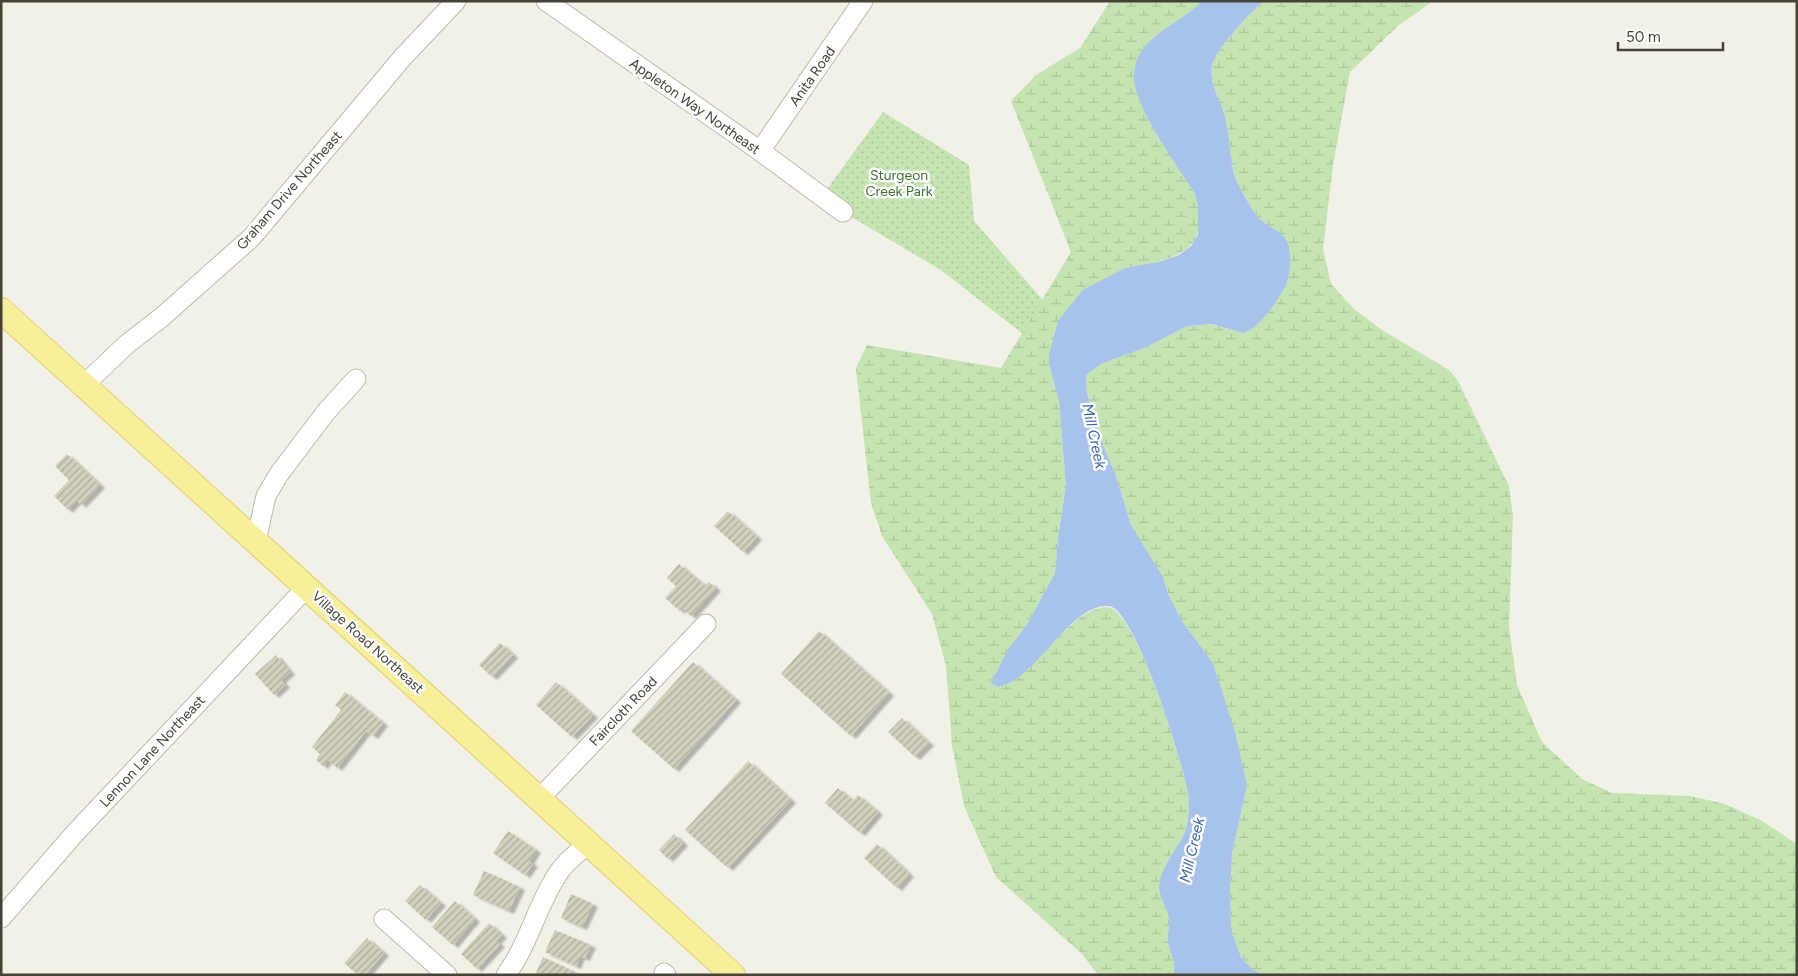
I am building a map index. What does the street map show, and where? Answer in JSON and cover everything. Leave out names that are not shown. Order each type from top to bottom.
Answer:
[{"type":"main road","name":"Village Road Northeast","points":[[1,310],[85,384],[256,542],[734,975]]},
{"type":"street","name":"Graham Drive Northeast","points":[[85,384],[127,344],[162,317],[252,237],[403,57],[456,1]]},
{"type":"street","name":"Appleton Way Northeast","points":[[546,1],[760,151],[843,212]]},
{"type":"street","name":"Anita Road","points":[[760,151],[863,1]]},
{"type":"street","points":[[256,542],[266,496],[279,474],[326,412],[356,379]]},
{"type":"street","name":"Lennon Lane Northeast","points":[[1,918],[76,832],[307,587]]},
{"type":"street","name":"Faircloth Road","points":[[540,798],[706,624]]},
{"type":"street","points":[[506,975],[528,936],[559,871],[589,843]]},
{"type":"street","points":[[384,919],[447,975]]},
{"type":"green space","points":[[1110,1],[1202,1],[1195,9],[1154,37],[1143,48],[1138,59],[1148,117],[1195,194],[1199,214],[1198,230],[1193,242],[1173,257],[1125,268],[1049,364],[1059,401],[1066,486],[1055,573],[1028,623],[1009,648],[1004,686],[1026,671],[1074,622],[1096,609],[1107,607],[1119,614],[1131,633],[1145,661],[1170,728],[1180,760],[1189,802],[1186,828],[1163,871],[1159,887],[1169,919],[1168,939],[1174,961],[1173,975],[1098,975],[1082,954],[996,877],[964,806],[952,746],[946,666],[932,614],[882,536],[871,503],[856,368],[867,345],[1001,368],[1071,252],[1011,101],[1036,75],[1080,48]]},
{"type":"green space","points":[[1264,1],[1433,1],[1399,25],[1350,72],[1333,165],[1323,249],[1331,284],[1354,309],[1382,330],[1449,370],[1458,381],[1509,486],[1513,516],[1509,627],[1517,685],[1542,742],[1582,779],[1612,793],[1690,796],[1725,804],[1762,821],[1797,844],[1797,975],[1263,975],[1252,969],[1241,957],[1231,930],[1230,891],[1232,854],[1247,785],[1213,663],[1182,621],[1168,594],[1163,577],[1131,525],[1116,476],[1097,430],[1087,393],[1086,375],[1101,364],[1147,347],[1187,326],[1212,324],[1243,333],[1249,331],[1269,312],[1284,288],[1290,267],[1289,245],[1281,234],[1258,217],[1235,178],[1226,120],[1213,84],[1211,72],[1220,50],[1242,22]]},
{"type":"green space","name":"Sturgeon Creek Park","points":[[883,112],[969,165],[974,221],[1054,313],[1028,338],[941,270],[843,212],[822,196]]},
{"type":"water","name":"Mill Creek","points":[[1202,1],[1264,1],[1242,22],[1220,50],[1211,72],[1215,90],[1226,120],[1235,178],[1258,217],[1281,234],[1287,241],[1290,256],[1288,278],[1280,296],[1269,312],[1249,331],[1243,333],[1212,324],[1187,326],[1147,347],[1101,364],[1086,375],[1087,393],[1097,430],[1116,476],[1131,525],[1163,577],[1168,594],[1182,621],[1213,663],[1235,732],[1247,785],[1232,854],[1230,891],[1231,930],[1241,957],[1252,969],[1263,975],[1173,975],[1174,961],[1168,939],[1169,919],[1159,887],[1166,864],[1186,829],[1189,802],[1180,760],[1158,694],[1132,634],[1120,614],[1109,606],[1094,608],[1080,616],[1067,628],[1027,671],[1013,681],[998,687],[991,683],[1009,648],[1028,623],[1055,573],[1066,486],[1059,401],[1049,364],[1049,355],[1058,321],[1083,290],[1125,268],[1162,261],[1179,255],[1191,246],[1198,234],[1198,207],[1195,194],[1152,127],[1139,99],[1134,76],[1137,60],[1145,46]]},
{"type":"building","points":[[67,454],[100,485],[81,505],[77,500],[68,510],[54,496],[69,480],[55,466]]},
{"type":"building","points":[[728,511],[757,537],[743,552],[714,526]]},
{"type":"building","points":[[679,564],[705,586],[709,582],[716,588],[691,616],[682,608],[680,611],[665,598],[676,586],[667,578]]},
{"type":"building","points":[[819,631],[889,693],[851,736],[781,674]]},
{"type":"building","points":[[500,643],[513,655],[492,677],[479,665]]},
{"type":"building","points":[[276,655],[290,672],[281,680],[285,685],[274,695],[255,674]]},
{"type":"building","points":[[693,662],[736,700],[674,769],[631,731]]},
{"type":"building","points":[[556,682],[593,715],[572,737],[536,705]]},
{"type":"building","points":[[345,692],[383,723],[373,736],[366,731],[337,768],[328,760],[323,766],[316,760],[320,754],[312,747],[341,710],[335,705]]},
{"type":"building","points":[[902,718],[929,743],[915,757],[888,732]]},
{"type":"building","points":[[748,761],[791,800],[728,868],[685,830]]},
{"type":"building","points":[[838,788],[853,801],[858,795],[878,812],[860,833],[825,803]]},
{"type":"building","points":[[508,831],[536,850],[529,861],[533,864],[525,875],[493,853]]},
{"type":"building","points":[[674,834],[683,843],[668,859],[659,850]]},
{"type":"building","points":[[877,844],[909,874],[897,888],[864,858]]},
{"type":"building","points":[[484,871],[520,887],[509,911],[473,895]]},
{"type":"building","points":[[420,885],[441,903],[426,920],[405,901]]},
{"type":"building","points":[[571,894],[593,904],[582,927],[561,918]]},
{"type":"building","points":[[455,901],[475,919],[453,945],[432,927]]},
{"type":"building","points":[[489,923],[502,935],[496,941],[500,944],[477,969],[461,954]]},
{"type":"building","points":[[555,930],[591,945],[585,958],[580,956],[576,966],[545,952]]},
{"type":"building","points":[[367,938],[384,953],[365,975],[358,975],[344,963]]},
{"type":"building","points":[[543,957],[582,975],[535,975]]}]
